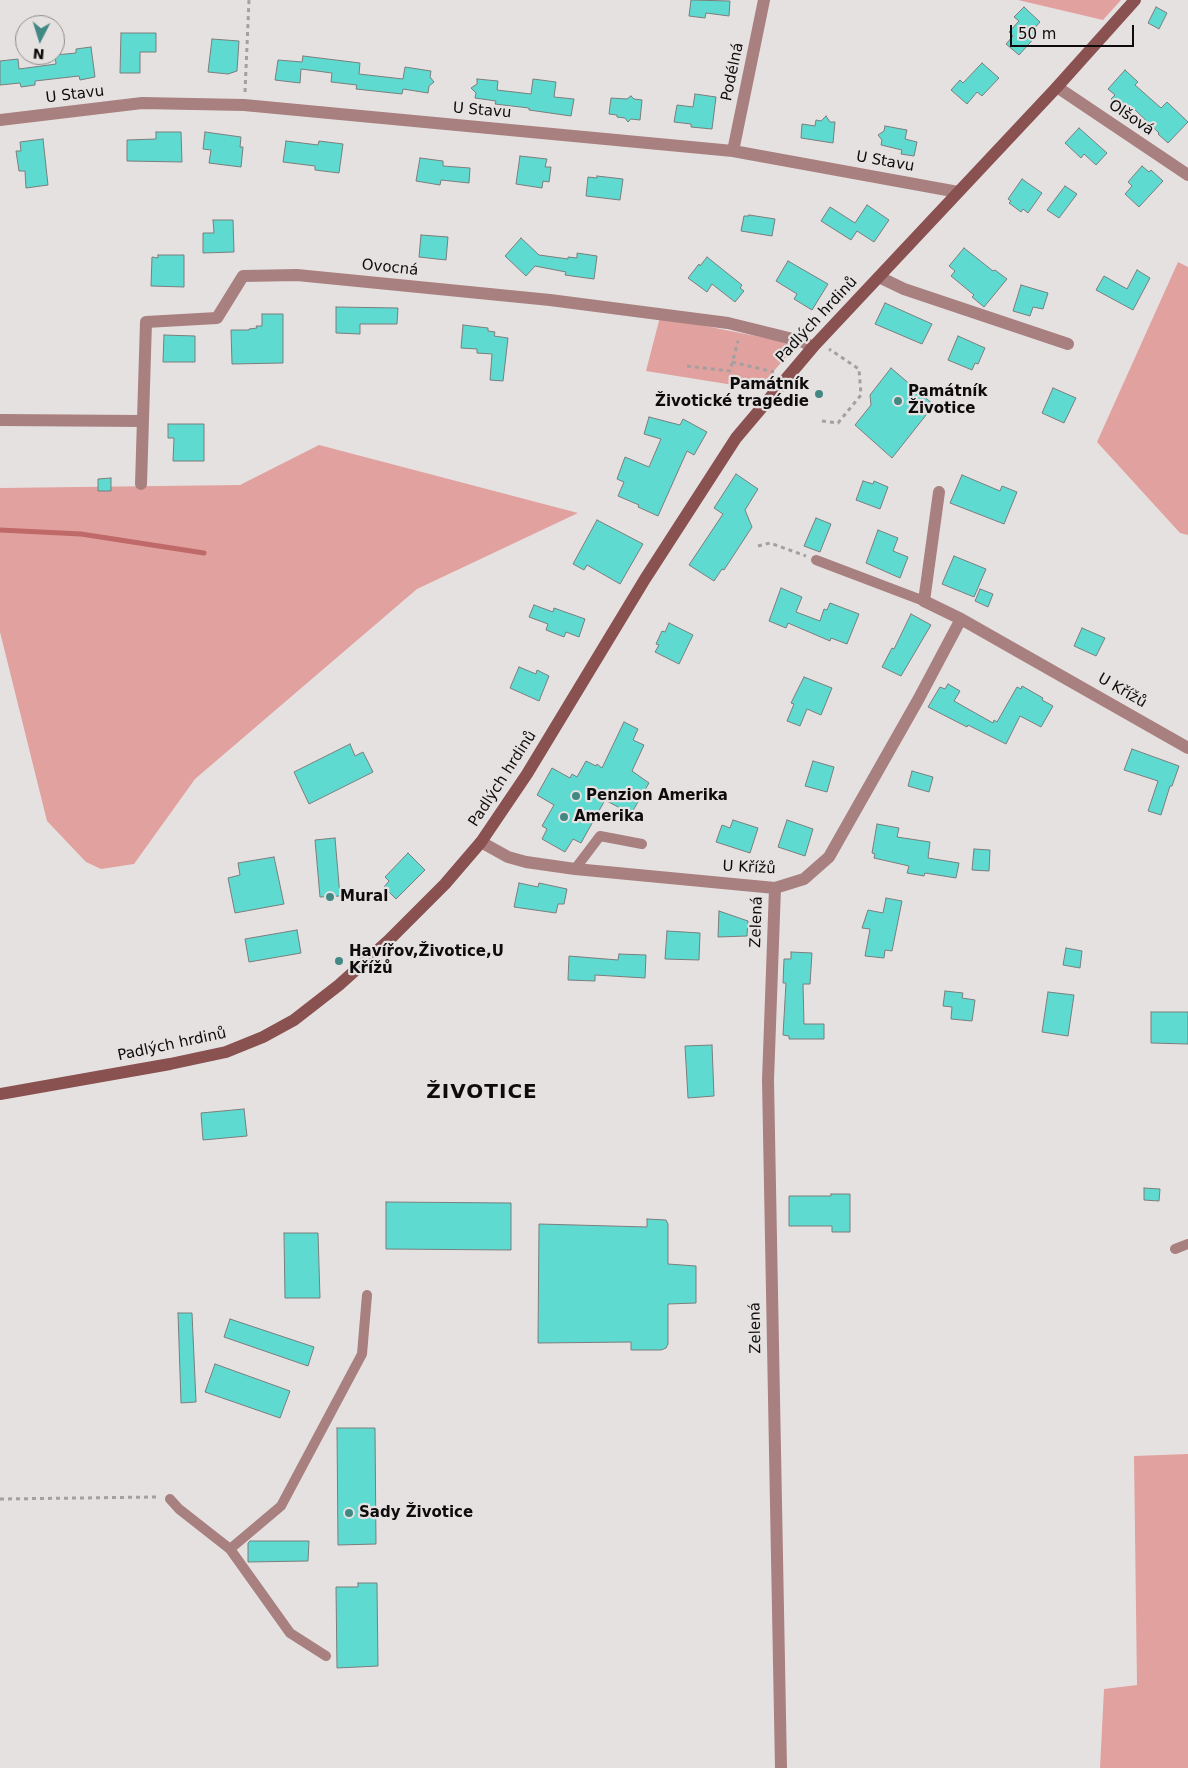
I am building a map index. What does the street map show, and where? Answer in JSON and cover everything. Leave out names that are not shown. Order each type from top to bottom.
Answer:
[{"type":"street","name":"Podélná","points":[[733,151],[764,0]]},
{"type":"street","name":"Padlých hrdinů","points":[[0,1094],[170,1064],[226,1052],[263,1037],[294,1020],[351,974],[434,896],[481,842],[527,774],[645,579],[736,438],[815,345],[1057,87],[1135,0]]},
{"type":"street","name":"Olšová","points":[[1057,87],[1188,175]]},
{"type":"street","name":"U Stavu","points":[[0,120],[142,103],[244,105],[733,151],[958,192]]},
{"type":"street","name":"Ovocná","points":[[141,484],[146,322],[217,318],[243,276],[297,275],[550,300],[728,323],[815,345]]},
{"type":"street","name":"Padlých hrdinů","points":[[879,277],[904,289],[1068,344]]},
{"type":"street","points":[[0,420],[142,421]]},
{"type":"street","points":[[924,602],[939,492]]},
{"type":"street","name":"U Křížů","points":[[924,602],[961,619],[1188,748]]},
{"type":"street","name":"U Křížů","points":[[481,842],[508,857],[526,862],[575,869],[775,888],[804,879],[829,857],[914,708],[961,619]]},
{"type":"street","name":"Zelená","points":[[775,888],[768,1080],[781,1768]]},
{"type":"lane","points":[[816,560],[924,602]]},
{"type":"lane","points":[[575,869],[600,836],[642,844]]},
{"type":"lane","points":[[1175,1249],[1188,1244]]},
{"type":"lane","points":[[230,1549],[281,1506],[362,1354],[367,1295]]},
{"type":"lane","points":[[170,1499],[179,1509],[230,1549],[290,1633],[326,1656]]},
{"type":"path","points":[[244,105],[249,0]]},
{"type":"path","points":[[687,366],[730,372],[738,341]]},
{"type":"path","points":[[815,345],[859,369],[861,395],[838,423],[822,421]]},
{"type":"path","points":[[732,362],[787,376]]},
{"type":"path","points":[[758,546],[770,543],[816,560]]},
{"type":"path","points":[[0,1498],[158,1497],[170,1499]]},
{"type":"shaded area","points":[[1018,0],[1121,0],[1103,20]]},
{"type":"shaded area","points":[[1178,262],[1188,267],[1188,535],[1180,533],[1097,442]]},
{"type":"shaded area","points":[[660,317],[791,343],[793,349],[758,389],[646,371]]},
{"type":"shaded area","points":[[319,445],[578,513],[417,589],[195,779],[134,864],[101,869],[86,862],[47,821],[0,632],[0,488],[240,485]]},
{"type":"shaded area","points":[[1188,1454],[1188,1768],[1100,1768],[1104,1689],[1137,1685],[1134,1456]]},
{"type":"building","points":[[691,0],[730,1],[729,16],[706,13],[705,18],[689,16]]},
{"type":"building","points":[[1024,7],[1040,22],[1032,31],[1037,35],[1019,55],[1006,44],[1013,36],[1009,32],[1019,21],[1014,17]]},
{"type":"building","points":[[1156,7],[1167,13],[1159,29],[1148,23]]},
{"type":"building","points":[[121,33],[156,33],[156,52],[140,52],[140,73],[120,73]]},
{"type":"building","points":[[212,39],[239,41],[237,71],[228,74],[208,72]]},
{"type":"building","points":[[91,47],[95,77],[80,80],[79,76],[35,81],[35,85],[21,87],[20,83],[0,85],[0,61],[15,59],[15,65],[19,65],[19,69],[65,65],[65,54],[76,53],[76,49]]},
{"type":"building","points":[[303,56],[360,63],[359,74],[403,79],[405,67],[431,71],[430,77],[434,82],[429,86],[428,93],[403,89],[402,94],[356,89],[357,85],[331,82],[332,73],[301,69],[300,83],[275,80],[278,60],[302,62]]},
{"type":"building","points":[[982,63],[999,78],[982,96],[977,92],[967,104],[951,90],[960,80],[963,83]]},
{"type":"building","points":[[1125,70],[1138,82],[1135,85],[1161,108],[1167,102],[1188,122],[1168,143],[1131,106],[1125,112],[1111,99],[1115,95],[1108,89]]},
{"type":"building","points":[[477,79],[498,81],[497,90],[531,94],[533,79],[556,82],[554,97],[574,99],[571,116],[495,104],[496,101],[475,98],[476,93],[471,88],[477,84]]},
{"type":"building","points":[[695,94],[716,97],[712,129],[691,127],[691,124],[674,122],[677,105],[693,107]]},
{"type":"building","points":[[631,96],[634,99],[642,100],[640,120],[631,119],[628,122],[625,118],[609,114],[611,98],[627,99]]},
{"type":"building","points":[[826,116],[830,122],[835,122],[833,143],[801,138],[802,124],[815,126],[816,120],[821,121]]},
{"type":"building","points":[[885,126],[907,130],[905,139],[917,142],[914,156],[901,154],[902,150],[881,145],[882,140],[878,135],[884,131]]},
{"type":"building","points":[[1079,128],[1107,153],[1096,165],[1084,154],[1081,158],[1065,143]]},
{"type":"building","points":[[156,132],[181,132],[182,162],[127,161],[127,140],[156,139]]},
{"type":"building","points":[[205,132],[241,137],[240,147],[243,147],[241,167],[209,163],[211,150],[203,149]]},
{"type":"building","points":[[43,139],[48,185],[26,188],[25,171],[19,171],[16,151],[21,151],[20,142]]},
{"type":"building","points":[[286,141],[318,145],[319,141],[343,144],[339,173],[315,170],[315,166],[283,162]]},
{"type":"building","points":[[520,156],[547,159],[545,167],[551,167],[549,182],[543,181],[542,188],[516,184]]},
{"type":"building","points":[[420,158],[443,161],[443,166],[470,168],[469,183],[441,180],[440,185],[416,181]]},
{"type":"building","points":[[1142,166],[1149,172],[1151,170],[1163,181],[1139,207],[1125,194],[1132,186],[1128,182]]},
{"type":"building","points":[[597,176],[623,179],[620,200],[586,196],[588,177],[597,178]]},
{"type":"building","points":[[1022,179],[1042,193],[1028,213],[1023,209],[1021,212],[1009,203],[1011,201],[1008,199]]},
{"type":"building","points":[[1065,186],[1077,194],[1059,218],[1047,210]]},
{"type":"building","points":[[867,205],[889,220],[874,242],[857,231],[851,240],[821,221],[830,207],[855,223]]},
{"type":"building","points":[[744,216],[775,219],[772,236],[741,231]]},
{"type":"building","points":[[213,220],[233,220],[234,252],[203,253],[203,233],[214,233]]},
{"type":"building","points":[[421,235],[448,237],[446,260],[419,257]]},
{"type":"building","points":[[521,238],[539,255],[568,259],[568,257],[577,258],[577,253],[597,256],[594,279],[565,275],[566,272],[535,266],[526,276],[505,256]]},
{"type":"building","points":[[964,248],[993,271],[995,270],[1007,279],[984,307],[972,297],[974,295],[951,276],[955,271],[949,266]]},
{"type":"building","points":[[158,255],[184,255],[184,287],[151,286],[152,257],[158,258]]},
{"type":"building","points":[[707,257],[742,285],[740,288],[744,291],[735,302],[712,284],[707,292],[688,278]]},
{"type":"building","points":[[788,261],[828,284],[812,310],[794,299],[797,294],[776,281]]},
{"type":"building","points":[[1137,270],[1150,278],[1133,310],[1096,290],[1104,276],[1127,289]]},
{"type":"building","points":[[1021,285],[1048,293],[1043,309],[1033,307],[1030,316],[1013,311]]},
{"type":"building","points":[[885,303],[932,324],[922,344],[875,324]]},
{"type":"building","points":[[336,307],[398,308],[397,324],[360,324],[360,334],[336,333]]},
{"type":"building","points":[[262,314],[283,314],[283,363],[232,364],[231,330],[249,330],[257,328],[256,326],[262,326]]},
{"type":"building","points":[[463,325],[488,328],[488,331],[495,332],[494,336],[508,338],[503,381],[490,380],[492,354],[477,353],[477,349],[461,348]]},
{"type":"building","points":[[164,335],[195,336],[195,362],[163,362]]},
{"type":"building","points":[[958,336],[985,348],[978,364],[975,363],[972,370],[948,360]]},
{"type":"building","points":[[891,368],[934,405],[892,458],[855,425],[871,405],[870,395]]},
{"type":"building","points":[[1053,388],[1076,398],[1064,423],[1042,413]]},
{"type":"building","points":[[649,417],[680,425],[683,419],[707,432],[694,455],[687,451],[658,516],[618,496],[624,482],[617,479],[625,457],[649,467],[661,439],[644,434]]},
{"type":"building","points":[[168,424],[204,424],[204,461],[173,461],[174,438],[168,438]]},
{"type":"building","points":[[736,474],[758,489],[745,510],[752,527],[724,570],[722,569],[714,581],[689,565],[723,514],[714,508]]},
{"type":"building","points":[[962,475],[1000,491],[1002,486],[1017,492],[1004,524],[950,503]]},
{"type":"building","points":[[111,478],[111,491],[98,491],[98,479]]},
{"type":"building","points":[[863,481],[873,484],[874,481],[888,487],[880,509],[856,500]]},
{"type":"building","points":[[816,518],[831,524],[820,552],[804,546]]},
{"type":"building","points":[[597,520],[643,544],[620,584],[587,565],[584,570],[573,564]]},
{"type":"building","points":[[878,530],[898,538],[893,551],[908,557],[900,578],[866,563]]},
{"type":"building","points":[[954,556],[986,569],[974,597],[942,584]]},
{"type":"building","points":[[781,588],[802,597],[796,612],[820,621],[824,609],[827,610],[830,603],[859,614],[847,644],[831,638],[830,641],[788,623],[786,628],[769,621]]},
{"type":"building","points":[[980,589],[993,594],[988,607],[975,601]]},
{"type":"building","points":[[534,605],[553,612],[554,608],[585,619],[579,637],[566,632],[564,637],[546,630],[548,624],[529,617]]},
{"type":"building","points":[[911,614],[931,625],[901,676],[882,667],[892,648],[894,649]]},
{"type":"building","points":[[669,623],[693,635],[679,664],[655,652],[659,645],[656,644],[662,631],[665,632]]},
{"type":"building","points":[[1082,628],[1105,638],[1096,656],[1074,646]]},
{"type":"building","points":[[519,667],[536,674],[537,670],[549,676],[539,701],[510,688]]},
{"type":"building","points":[[804,677],[832,688],[821,715],[807,709],[800,726],[787,721],[794,704],[791,703]]},
{"type":"building","points":[[948,684],[960,691],[954,701],[993,723],[994,720],[997,722],[1017,687],[1021,689],[1022,686],[1053,706],[1041,727],[1020,716],[1006,744],[928,707],[940,687],[945,689]]},
{"type":"building","points":[[624,722],[638,729],[633,740],[644,745],[632,771],[649,783],[631,814],[605,800],[581,843],[573,839],[565,852],[542,839],[547,829],[542,826],[554,805],[537,795],[552,768],[570,778],[572,774],[577,777],[586,761],[596,766],[597,764],[602,768]]},
{"type":"building","points":[[350,744],[355,756],[363,752],[373,772],[309,804],[294,772]]},
{"type":"building","points":[[1132,749],[1179,766],[1172,786],[1170,786],[1161,815],[1148,811],[1158,781],[1124,770]]},
{"type":"building","points":[[813,761],[834,767],[827,792],[805,786]]},
{"type":"building","points":[[912,771],[933,777],[929,792],[908,786]]},
{"type":"building","points":[[733,820],[758,828],[750,853],[716,842],[722,825],[730,828]]},
{"type":"building","points":[[787,820],[813,829],[805,856],[778,847]]},
{"type":"building","points":[[877,824],[899,828],[897,837],[930,842],[928,858],[959,863],[956,878],[925,873],[924,876],[907,873],[909,866],[874,858],[875,854],[872,853]]},
{"type":"building","points":[[335,838],[340,896],[320,897],[315,840]]},
{"type":"building","points":[[974,849],[990,850],[989,871],[972,870]]},
{"type":"building","points":[[408,853],[425,870],[396,899],[384,887],[389,881],[385,877]]},
{"type":"building","points":[[274,857],[284,904],[235,913],[228,878],[240,875],[238,863]]},
{"type":"building","points":[[519,883],[538,887],[539,883],[567,889],[564,904],[558,904],[556,913],[514,907]]},
{"type":"building","points":[[886,898],[902,901],[892,951],[885,950],[884,958],[865,956],[870,929],[862,928],[868,910],[883,913]]},
{"type":"building","points":[[719,911],[748,921],[747,936],[718,937]]},
{"type":"building","points":[[297,930],[301,953],[249,962],[245,939]]},
{"type":"building","points":[[667,931],[700,933],[699,960],[665,959]]},
{"type":"building","points":[[1066,948],[1082,951],[1080,968],[1063,965]]},
{"type":"building","points":[[791,952],[812,953],[810,984],[803,984],[804,1024],[824,1024],[824,1039],[789,1039],[789,1036],[783,1035],[786,983],[783,983],[784,959],[791,959]]},
{"type":"building","points":[[619,954],[646,955],[645,978],[595,975],[595,981],[568,980],[569,956],[618,960]]},
{"type":"building","points":[[945,991],[963,993],[962,998],[975,1000],[972,1021],[951,1019],[952,1007],[943,1006]]},
{"type":"building","points":[[1048,992],[1074,995],[1068,1036],[1042,1032]]},
{"type":"building","points":[[1151,1012],[1188,1012],[1188,1044],[1151,1043]]},
{"type":"building","points":[[712,1045],[714,1096],[688,1098],[685,1046]]},
{"type":"building","points":[[244,1109],[247,1136],[203,1140],[201,1113]]},
{"type":"building","points":[[1144,1188],[1160,1189],[1159,1201],[1144,1200]]},
{"type":"building","points":[[831,1194],[850,1194],[850,1232],[832,1232],[832,1226],[789,1226],[789,1196],[831,1196]]},
{"type":"building","points":[[386,1202],[511,1203],[511,1250],[386,1249]]},
{"type":"building","points":[[647,1219],[666,1220],[668,1224],[668,1264],[696,1266],[696,1303],[668,1304],[668,1344],[666,1348],[661,1350],[631,1350],[631,1342],[538,1343],[539,1224],[647,1227]]},
{"type":"building","points":[[284,1233],[318,1233],[320,1298],[285,1298]]},
{"type":"building","points":[[178,1313],[192,1313],[196,1402],[181,1403]]},
{"type":"building","points":[[230,1319],[314,1347],[308,1366],[224,1337]]},
{"type":"building","points":[[215,1364],[290,1391],[280,1418],[205,1392]]},
{"type":"building","points":[[337,1428],[375,1428],[376,1544],[338,1545]]},
{"type":"building","points":[[250,1541],[309,1541],[308,1561],[248,1562],[248,1543]]},
{"type":"building","points":[[358,1583],[377,1583],[378,1666],[337,1668],[336,1587],[358,1587]]},
{"type":"waterway","points":[[0,530],[81,534],[204,553]]},
{"type":"place","name":"Památník Životické tragédie","points":[[819,394]]},
{"type":"place","name":"Památník Životice","points":[[898,401]]},
{"type":"place","name":"Penzion Amerika","points":[[576,796]]},
{"type":"place","name":"Amerika","points":[[564,817]]},
{"type":"place","name":"Mural","points":[[330,897]]},
{"type":"place","name":"Havířov,Životice,U Křížů","points":[[339,961]]},
{"type":"place","name":"Sady Životice","points":[[349,1513]]},
{"type":"district","name":"ŽIVOTICE","points":[[482,1093]]}]
